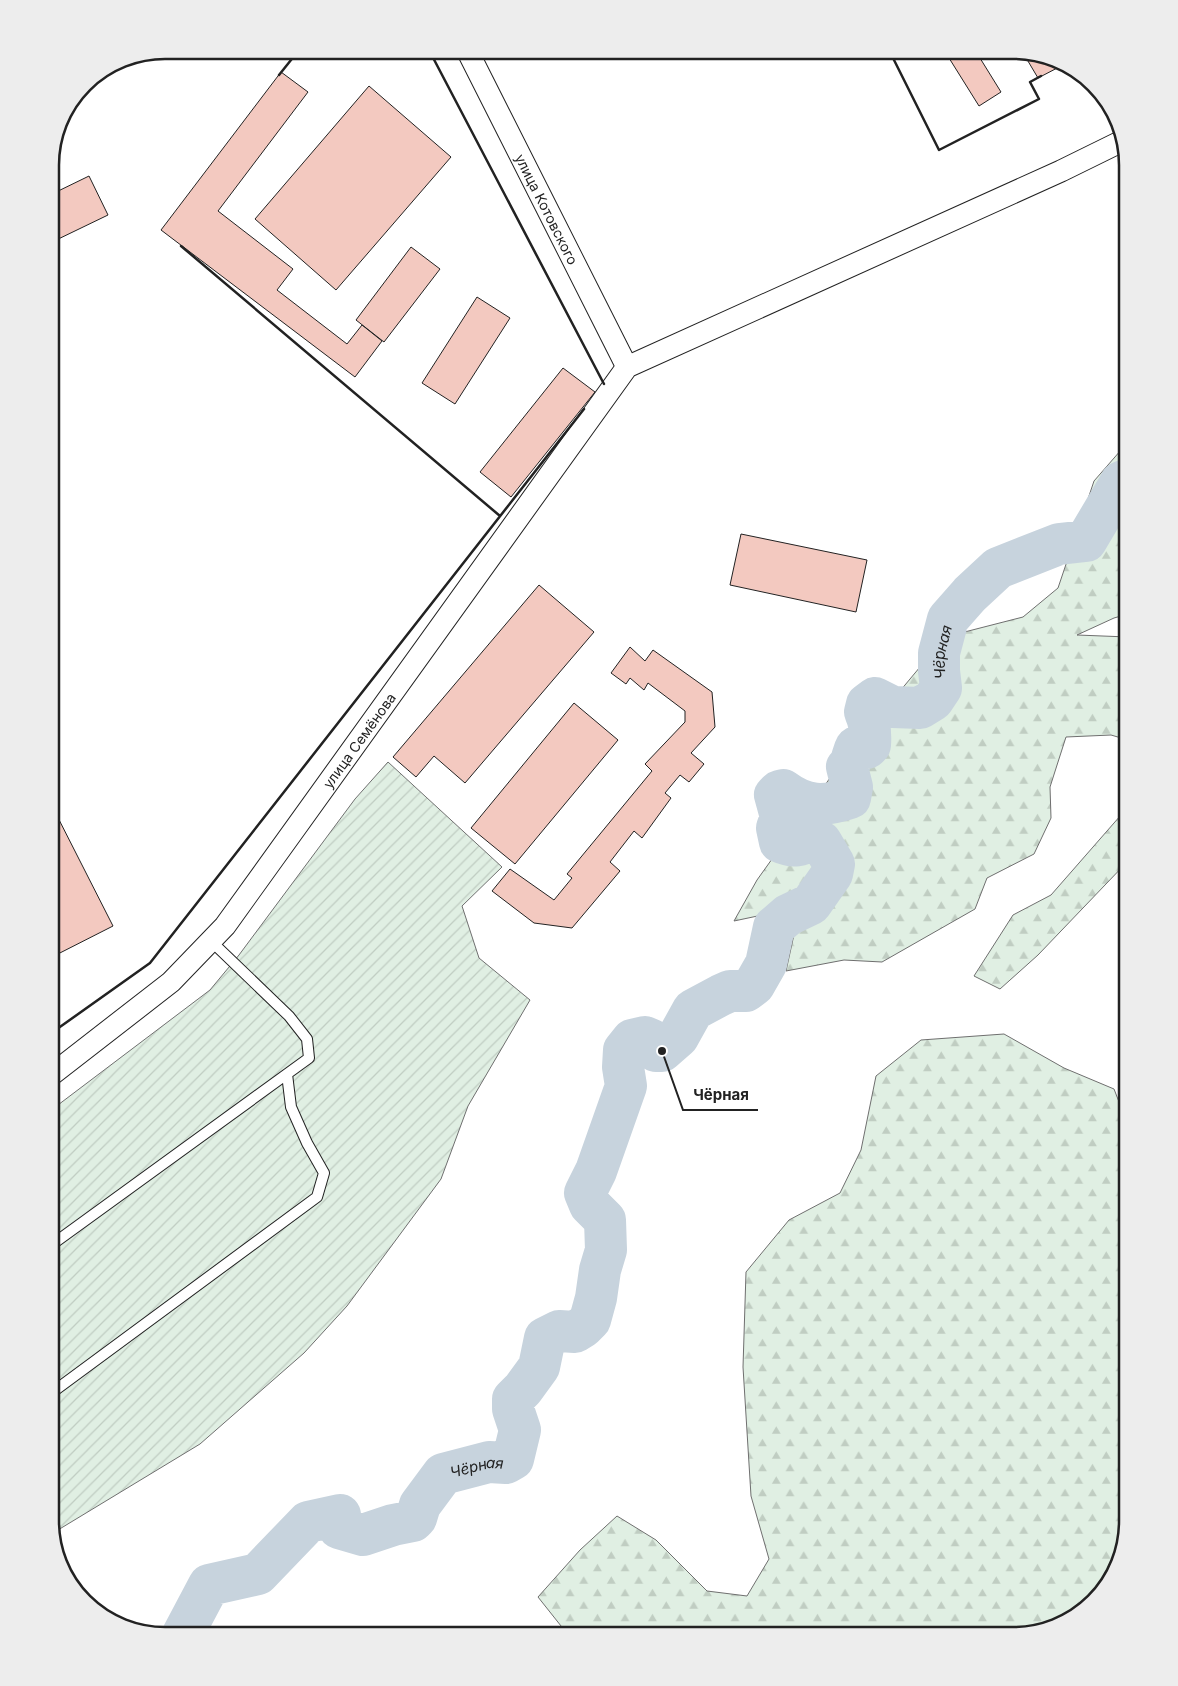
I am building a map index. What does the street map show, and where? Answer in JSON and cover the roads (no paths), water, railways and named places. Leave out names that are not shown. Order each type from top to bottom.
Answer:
[{"type":"street","name":"улица Котовского","points":[[472,59],[627,367]]},
{"type":"street","points":[[627,367],[1061,171],[1117,143]]},
{"type":"street","name":"улица Семёнова","points":[[59,1069],[171,982],[224,926],[627,367]]},
{"type":"lane","points":[[59,1239],[309,1058],[307,1039],[289,1016],[210,941]]},
{"type":"lane","points":[[59,1387],[317,1197],[324,1173],[307,1143],[291,1107],[287,1074]]},
{"type":"waterway","name":"Чёрная","points":[[187,1627],[209,1585],[258,1574],[308,1522],[340,1515],[340,1519],[337,1521],[339,1528],[363,1535],[393,1525],[413,1521],[416,1518],[420,1505],[443,1474],[489,1462],[506,1463],[513,1459],[520,1430],[513,1409],[513,1399],[539,1367],[545,1338],[559,1331],[575,1332],[583,1327],[590,1320],[596,1298],[600,1270],[606,1250],[605,1220],[590,1205],[585,1193],[596,1171],[626,1086],[623,1067],[624,1050],[632,1040],[645,1037],[652,1040],[656,1051],[662,1051],[678,1037],[693,1010],[730,991],[746,991],[754,985],[766,964],[774,927],[788,915],[811,904],[832,874],[834,864],[821,842],[813,839],[801,845],[793,846],[780,842],[777,828],[781,817],[775,795],[783,790],[800,800],[815,804],[832,803],[850,798],[852,787],[847,767],[856,747],[867,748],[870,745],[870,728],[865,712],[867,704],[875,698],[893,707],[920,708],[933,700],[941,688],[939,653],[948,619],[970,594],[998,568],[1059,544],[1086,541],[1119,485]]},
{"type":"place","name":"Чёрная","points":[[662,1051]]}]
